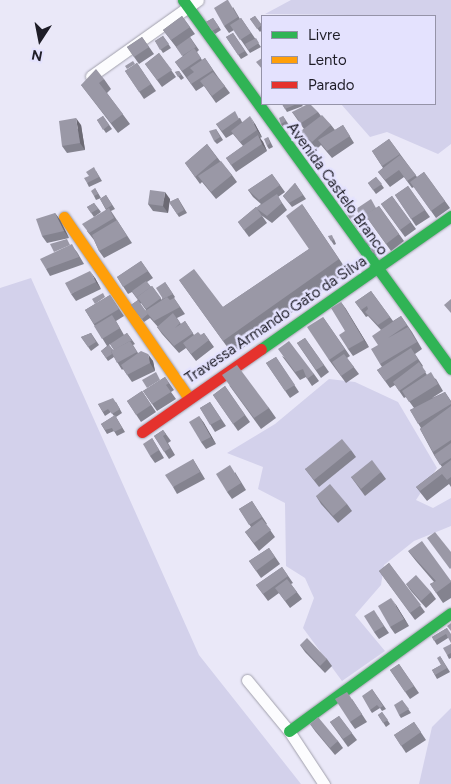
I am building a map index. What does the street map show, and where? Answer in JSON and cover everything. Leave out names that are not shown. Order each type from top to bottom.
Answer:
[{"type":"street","points":[[91,76],[185,4],[198,0]]},
{"type":"street","name":"Avenida Castelo Branco","points":[[185,4],[451,369]]},
{"type":"street","name":"Travessa Armando Gato da Silva","points":[[142,432],[377,270],[451,216]]},
{"type":"street","points":[[64,217],[189,398]]},
{"type":"street","points":[[289,731],[451,613]]},
{"type":"street","points":[[247,680],[289,731],[324,784]]},
{"type":"shaded area","points":[[291,0],[451,0],[451,144],[438,154],[387,132],[370,137],[342,105],[436,105],[436,15],[265,14]]},
{"type":"shaded area","points":[[31,278],[199,655],[301,784],[0,784],[0,288]]},
{"type":"shaded area","points":[[329,379],[355,382],[398,402],[437,468],[416,500],[433,508],[451,498],[451,526],[414,541],[384,565],[381,585],[355,615],[385,651],[342,681],[303,628],[314,598],[305,578],[286,566],[285,503],[258,489],[263,467],[227,453],[275,424]]},
{"type":"shaded area","points":[[451,708],[451,784],[419,784],[432,727]]},
{"type":"building","points":[[227,0],[238,17],[224,26],[214,8]]},
{"type":"building","points":[[182,16],[190,27],[171,40],[163,30]]},
{"type":"building","points":[[255,16],[261,26],[257,29],[250,19]]},
{"type":"building","points":[[213,18],[219,27],[212,31],[206,22]]},
{"type":"building","points":[[241,18],[251,33],[240,40],[230,25]]},
{"type":"building","points":[[233,33],[245,51],[238,55],[226,37]]},
{"type":"building","points":[[163,36],[169,44],[160,50],[155,41]]},
{"type":"building","points":[[142,37],[149,47],[134,57],[127,47]]},
{"type":"building","points":[[190,37],[196,47],[182,56],[176,47]]},
{"type":"building","points":[[256,38],[259,43],[248,50],[245,44]]},
{"type":"building","points":[[194,48],[201,58],[182,71],[175,62]]},
{"type":"building","points":[[159,53],[172,70],[157,80],[145,64]]},
{"type":"building","points":[[205,58],[213,70],[191,84],[187,77],[194,72],[190,68]]},
{"type":"building","points":[[261,59],[261,68],[256,62]]},
{"type":"building","points":[[133,61],[135,64],[127,69],[125,66]]},
{"type":"building","points":[[137,63],[151,84],[139,92],[125,71]]},
{"type":"building","points":[[96,69],[104,79],[99,83],[123,114],[111,123],[81,85]]},
{"type":"building","points":[[179,71],[181,75],[178,77],[175,72]]},
{"type":"building","points":[[213,72],[225,86],[212,96],[200,81]]},
{"type":"building","points":[[283,105],[295,105],[285,109]]},
{"type":"building","points":[[306,105],[311,105],[318,112],[301,123],[292,112]]},
{"type":"building","points":[[235,111],[239,119],[222,131],[216,124]]},
{"type":"building","points":[[322,115],[331,125],[312,142],[301,131]]},
{"type":"building","points":[[103,116],[109,125],[103,130],[97,120]]},
{"type":"building","points":[[250,116],[257,130],[240,142],[231,131]]},
{"type":"building","points":[[283,116],[286,121],[281,124],[279,118]]},
{"type":"building","points":[[76,118],[80,143],[62,146],[59,121]]},
{"type":"building","points":[[343,125],[350,136],[327,151],[318,140]]},
{"type":"building","points":[[216,129],[220,137],[214,141],[209,131]]},
{"type":"building","points":[[258,135],[262,144],[231,165],[226,158]]},
{"type":"building","points":[[268,137],[270,143],[267,146],[264,139]]},
{"type":"building","points":[[389,139],[400,154],[382,166],[372,151]]},
{"type":"building","points":[[207,144],[217,158],[195,177],[185,163]]},
{"type":"building","points":[[400,155],[416,175],[407,181],[399,170],[385,180],[378,172]]},
{"type":"building","points":[[221,161],[232,175],[211,192],[198,176]]},
{"type":"building","points":[[94,167],[99,177],[87,183],[84,178],[89,176],[86,172]]},
{"type":"building","points":[[424,172],[445,201],[431,211],[410,182]]},
{"type":"building","points":[[272,174],[280,185],[259,200],[248,190]]},
{"type":"building","points":[[376,177],[382,184],[373,190],[368,183]]},
{"type":"building","points":[[295,183],[303,195],[289,203],[283,196]]},
{"type":"building","points":[[408,186],[425,210],[411,219],[395,195]]},
{"type":"building","points":[[95,188],[98,194],[94,196],[91,191]]},
{"type":"building","points":[[150,190],[165,192],[163,206],[148,204]]},
{"type":"building","points":[[277,194],[282,203],[267,216],[256,208]]},
{"type":"building","points":[[106,195],[112,205],[106,209],[100,199]]},
{"type":"building","points":[[392,196],[411,222],[400,230],[381,204]]},
{"type":"building","points":[[178,198],[184,210],[177,214],[169,202]]},
{"type":"building","points":[[371,199],[376,208],[362,218],[356,209]]},
{"type":"building","points":[[94,203],[98,209],[91,213],[87,207]]},
{"type":"building","points":[[302,204],[339,259],[223,341],[179,280],[194,269],[223,307],[309,249],[286,216]]},
{"type":"building","points":[[348,206],[359,223],[355,226],[344,209]]},
{"type":"building","points":[[379,206],[399,234],[386,244],[365,215]]},
{"type":"building","points":[[256,207],[262,216],[244,230],[238,222]]},
{"type":"building","points":[[109,208],[114,218],[89,233],[82,224]]},
{"type":"building","points":[[55,213],[64,231],[42,236],[36,219]]},
{"type":"building","points":[[117,220],[127,236],[99,251],[92,235]]},
{"type":"building","points":[[368,225],[382,245],[378,248],[364,228]]},
{"type":"building","points":[[362,232],[368,241],[366,243],[360,234]]},
{"type":"building","points":[[332,235],[334,240],[331,241],[328,236]]},
{"type":"building","points":[[67,239],[70,245],[54,252],[50,244]]},
{"type":"building","points":[[72,244],[79,257],[46,269],[40,259]]},
{"type":"building","points":[[374,247],[377,250],[373,253],[370,249]]},
{"type":"building","points":[[141,261],[148,271],[123,287],[117,277]]},
{"type":"building","points":[[90,271],[96,282],[71,294],[65,283]]},
{"type":"building","points":[[146,281],[151,287],[137,297],[138,300],[132,291]]},
{"type":"building","points":[[165,282],[173,294],[163,299],[156,288]]},
{"type":"building","points":[[152,286],[161,298],[146,309],[137,297]]},
{"type":"building","points":[[371,291],[390,317],[378,325],[365,312],[368,309],[367,306],[361,310],[355,302]]},
{"type":"building","points":[[103,293],[105,297],[95,304],[92,299]]},
{"type":"building","points":[[110,295],[119,309],[94,324],[85,310]]},
{"type":"building","points":[[167,297],[170,300],[174,298],[180,307],[154,321],[145,311]]},
{"type":"building","points":[[451,299],[451,313],[444,305]]},
{"type":"building","points":[[138,300],[148,314],[142,319],[131,305]]},
{"type":"building","points":[[341,302],[364,340],[348,349],[339,335],[345,331],[331,308]]},
{"type":"building","points":[[173,313],[180,323],[175,328],[185,321],[193,333],[174,346],[157,327]]},
{"type":"building","points":[[112,315],[120,328],[102,339],[94,326]]},
{"type":"building","points":[[401,316],[407,325],[388,338],[408,327],[417,342],[380,364],[371,349],[378,345],[372,336]]},
{"type":"building","points":[[323,317],[345,349],[329,360],[307,327]]},
{"type":"building","points":[[198,332],[201,335],[204,333],[209,340],[191,354],[183,343]]},
{"type":"building","points":[[91,333],[96,342],[88,347],[81,337]]},
{"type":"building","points":[[127,333],[132,340],[114,350],[110,344]]},
{"type":"building","points":[[305,338],[324,365],[316,370],[297,343]]},
{"type":"building","points":[[130,341],[137,352],[117,363],[111,351]]},
{"type":"building","points":[[289,341],[314,374],[307,379],[303,369],[295,372],[278,349]]},
{"type":"building","points":[[109,345],[113,350],[111,351],[112,354],[106,358],[101,351]]},
{"type":"building","points":[[411,348],[418,359],[385,381],[377,370]]},
{"type":"building","points":[[141,351],[148,354],[150,363],[127,375],[121,365]]},
{"type":"building","points":[[344,354],[354,367],[341,376],[332,362]]},
{"type":"building","points":[[276,357],[295,385],[285,391],[266,363]]},
{"type":"building","points":[[419,362],[426,372],[399,391],[393,382]]},
{"type":"building","points":[[237,365],[269,408],[254,418],[222,375]]},
{"type":"building","points":[[156,372],[160,380],[147,388],[142,380]]},
{"type":"building","points":[[431,372],[438,384],[409,402],[402,391]]},
{"type":"building","points":[[165,377],[169,383],[166,385],[171,392],[152,404],[143,391]]},
{"type":"building","points":[[225,386],[245,415],[233,424],[213,395]]},
{"type":"building","points":[[142,391],[151,405],[136,415],[127,401]]},
{"type":"building","points":[[445,392],[451,404],[418,424],[410,410]]},
{"type":"building","points":[[113,398],[120,409],[112,414],[108,409],[103,412],[98,404]]},
{"type":"building","points":[[210,402],[221,419],[210,425],[200,408]]},
{"type":"building","points":[[451,406],[451,440],[433,452],[420,429]]},
{"type":"building","points":[[115,415],[122,428],[114,432],[112,428],[105,430],[101,424]]},
{"type":"building","points":[[199,416],[211,437],[201,442],[189,422]]},
{"type":"building","points":[[163,430],[166,434],[163,436],[170,448],[164,452],[154,436]]},
{"type":"building","points":[[152,438],[159,450],[150,456],[143,444]]},
{"type":"building","points":[[342,439],[351,450],[314,480],[305,469]]},
{"type":"building","points":[[451,443],[451,458],[440,465],[434,455]]},
{"type":"building","points":[[193,459],[200,472],[173,487],[165,475]]},
{"type":"building","points":[[372,460],[381,472],[361,489],[351,477]]},
{"type":"building","points":[[451,460],[451,477],[447,480],[442,474],[420,491],[416,487]]},
{"type":"building","points":[[230,465],[241,483],[227,492],[216,474]]},
{"type":"building","points":[[330,484],[347,504],[333,516],[316,496]]},
{"type":"building","points":[[252,501],[262,517],[249,525],[239,509]]},
{"type":"building","points":[[262,519],[271,530],[254,543],[245,532]]},
{"type":"building","points":[[435,532],[451,552],[450,569],[427,538]]},
{"type":"building","points":[[422,541],[451,581],[436,593],[430,584],[436,581],[408,551]]},
{"type":"building","points":[[269,548],[275,557],[256,571],[249,561]]},
{"type":"building","points":[[389,563],[421,605],[410,613],[379,571]]},
{"type":"building","points":[[282,567],[288,576],[263,594],[256,585]]},
{"type":"building","points":[[416,575],[431,592],[421,601],[406,584]]},
{"type":"building","points":[[287,579],[297,592],[285,601],[275,588]]},
{"type":"building","points":[[391,598],[404,619],[390,627],[378,606]]},
{"type":"building","points":[[374,610],[384,626],[374,632],[364,616]]},
{"type":"building","points":[[451,623],[451,631],[447,626]]},
{"type":"building","points":[[447,628],[451,634],[451,643],[446,634],[434,641],[432,637]]},
{"type":"building","points":[[307,638],[327,659],[320,666],[300,645]]},
{"type":"building","points":[[451,644],[451,653],[447,655],[443,648]]},
{"type":"building","points":[[440,656],[447,668],[435,675],[432,670],[441,665],[437,658]]},
{"type":"building","points":[[399,664],[414,686],[405,692],[390,670]]},
{"type":"building","points":[[372,689],[383,706],[380,708],[377,705],[370,710],[362,696]]},
{"type":"building","points":[[347,692],[362,714],[350,722],[335,699]]},
{"type":"building","points":[[402,700],[409,709],[399,715],[394,705]]},
{"type":"building","points":[[382,712],[388,720],[383,723],[378,715]]},
{"type":"building","points":[[339,716],[352,733],[343,739],[330,722]]},
{"type":"building","points":[[318,717],[338,741],[330,748],[310,724]]},
{"type":"building","points":[[414,722],[421,732],[401,746],[394,735]]},
{"type":"traffic: fast","points":[[183,0],[451,369]]},
{"type":"traffic: fast","points":[[261,349],[451,216]]},
{"type":"traffic: fast","points":[[289,731],[451,613]]},
{"type":"traffic: slow","points":[[64,217],[189,398]]},
{"type":"traffic: jam","points":[[142,432],[261,349]]}]
